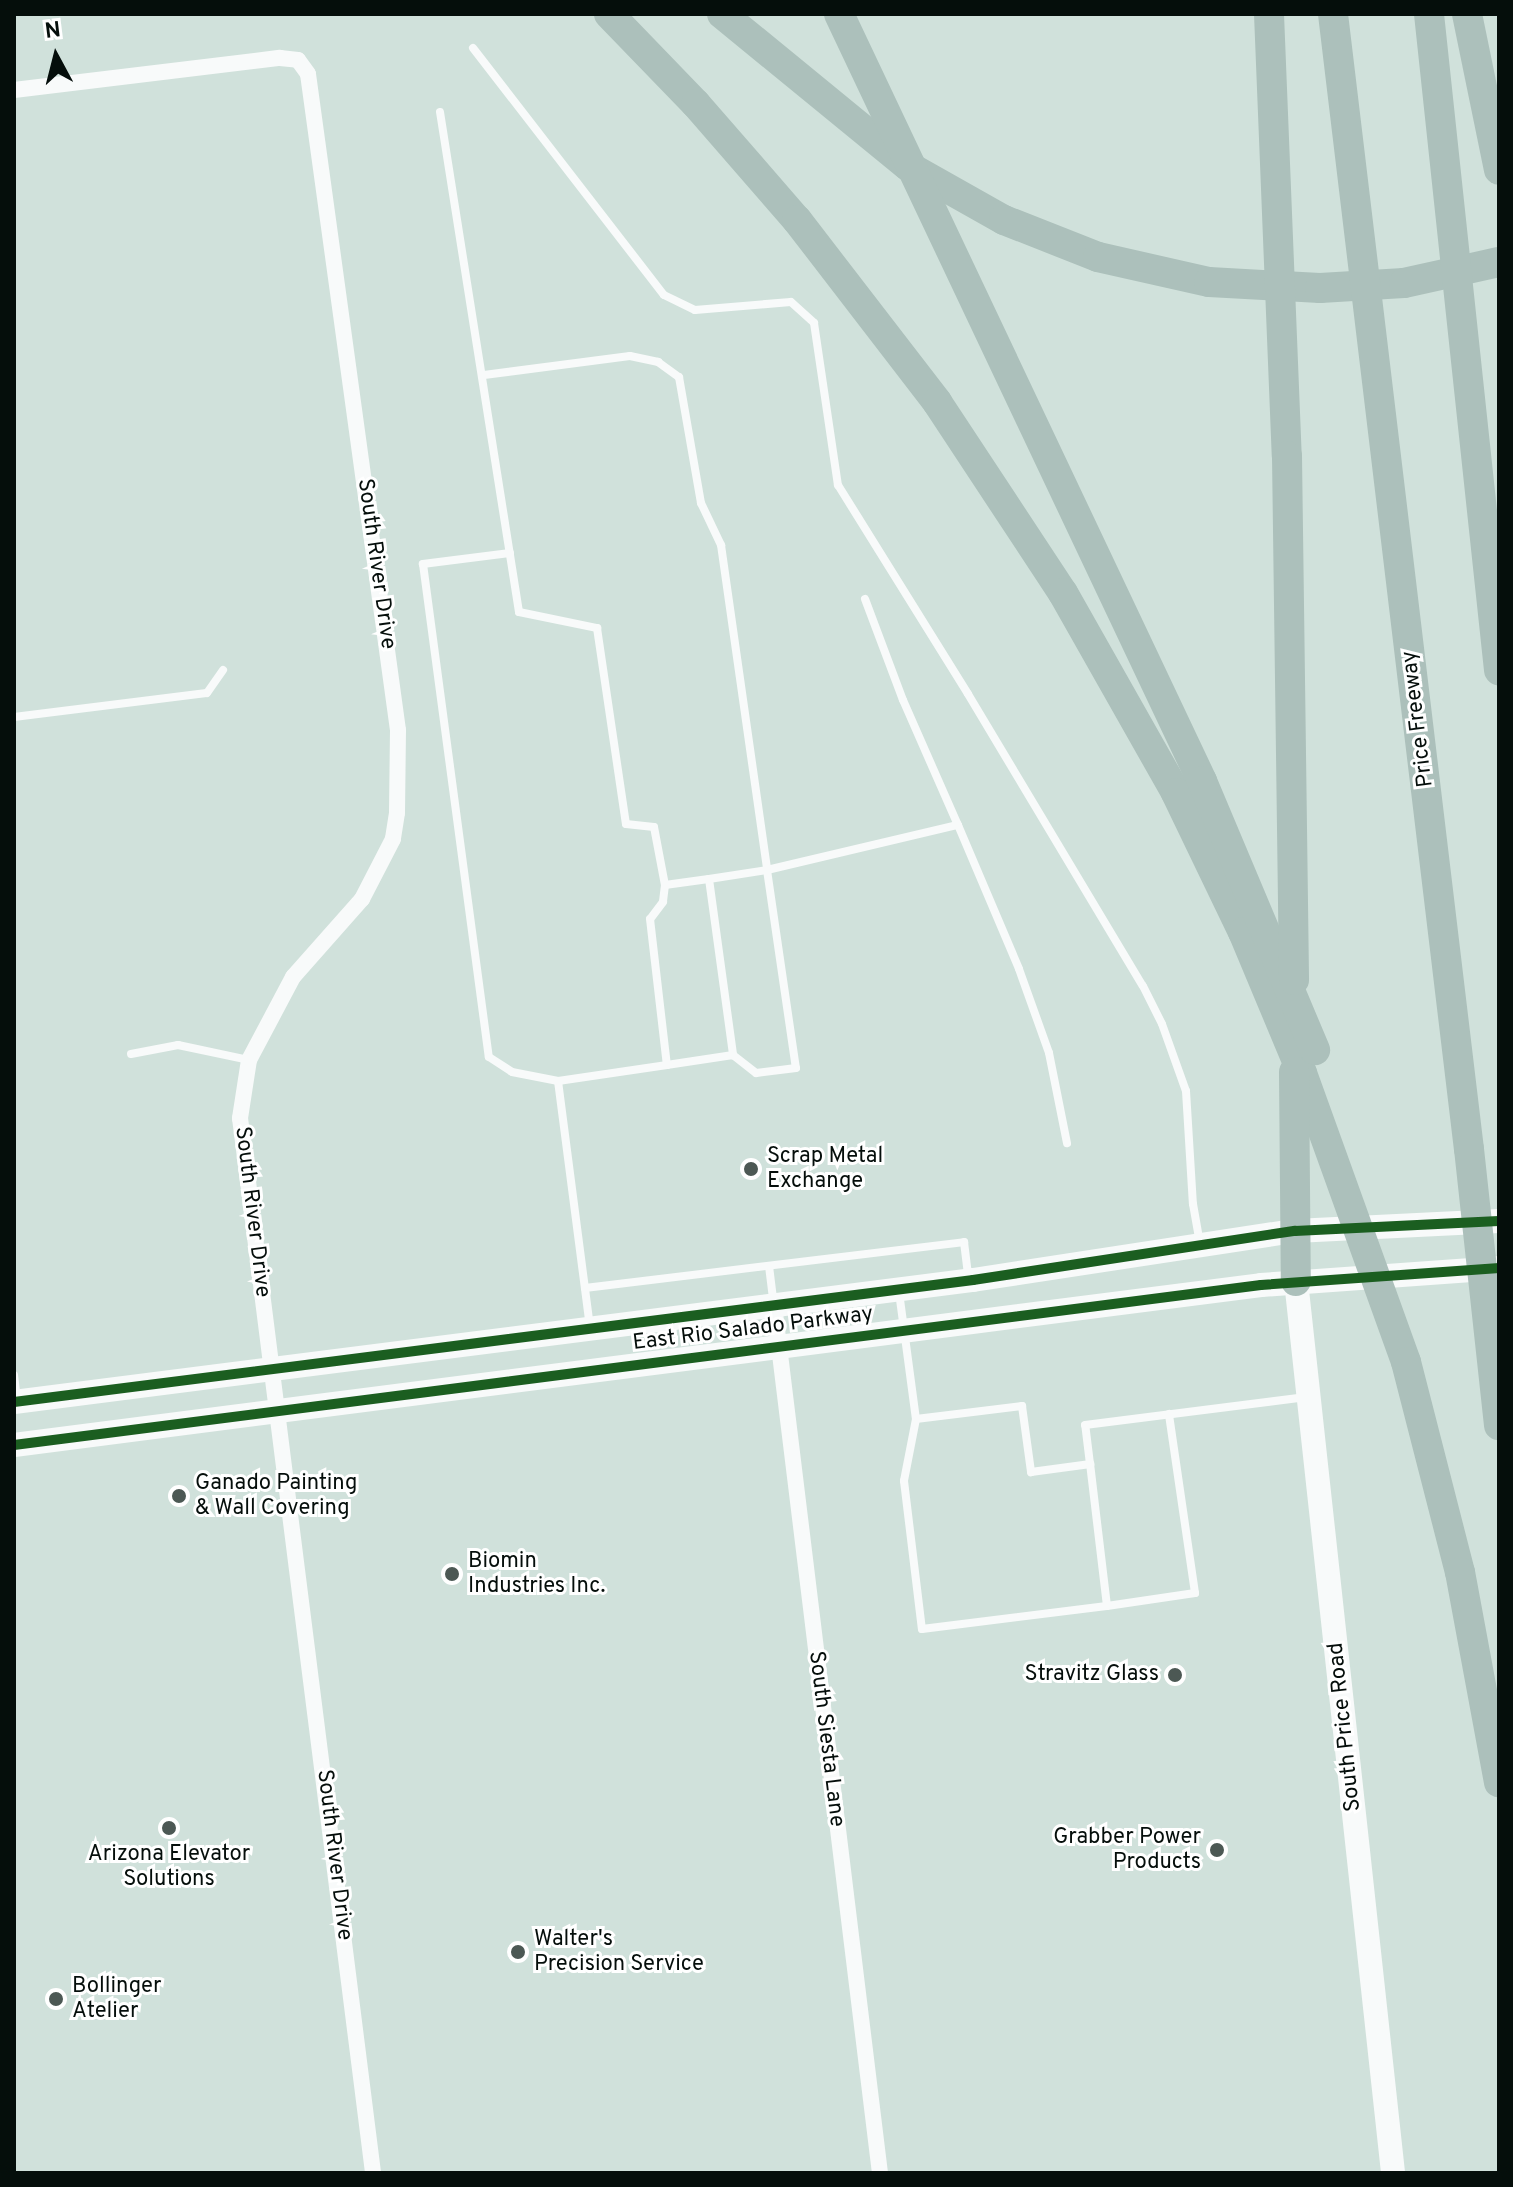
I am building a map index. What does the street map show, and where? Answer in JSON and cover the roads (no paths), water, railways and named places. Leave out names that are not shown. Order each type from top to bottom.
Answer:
[{"type":"highway","points":[[609,14],[696,104],[797,220],[928,389],[1174,758]]},
{"type":"highway","points":[[722,14],[908,166],[1004,220],[1098,257],[1196,280],[1320,288],[1404,283],[1499,262]]},
{"type":"highway","points":[[839,14],[991,332],[1174,758],[1236,918],[1285,1030],[1417,1396],[1468,1610],[1499,1782]]},
{"type":"highway","points":[[1269,14],[1295,835],[1296,1281]]},
{"type":"highway","name":"Price Freeway","points":[[1333,14],[1469,1149],[1499,1425]]},
{"type":"highway","points":[[1429,14],[1499,670]]},
{"type":"highway","points":[[1467,14],[1499,170]]},
{"type":"main road","name":"East Rio Salado Parkway","points":[[273,1370],[968,1281],[1295,1231],[1499,1221]]},
{"type":"main road","name":"East Rio Salado Parkway","points":[[14,1445],[1296,1281],[1499,1268]]},
{"type":"main road","name":"South Price Road","points":[[1296,1281],[1393,2173]]},
{"type":"main road","points":[[16,1401],[273,1370]]},
{"type":"street","name":"South River Drive","points":[[14,90],[280,58],[298,60],[308,74],[398,730],[397,813],[393,839],[362,899],[293,977],[249,1060],[240,1118],[373,2173]]},
{"type":"street","name":"South Siesta Lane","points":[[774,1305],[880,2173]]},
{"type":"lane","points":[[473,48],[664,295],[695,310],[791,302],[814,323],[838,485],[984,721],[1162,1024],[1186,1091],[1193,1204],[1201,1246]]},
{"type":"lane","points":[[440,112],[484,375],[519,612],[597,628],[626,824],[654,827],[665,885],[663,902],[650,919],[667,1065]]},
{"type":"lane","points":[[484,375],[630,356],[658,362],[679,377],[701,503],[721,545],[796,1068],[756,1073],[733,1055],[709,879]]},
{"type":"lane","points":[[510,553],[423,564],[489,1057],[512,1072],[558,1081],[733,1055]]},
{"type":"lane","points":[[865,599],[903,700],[995,910],[1049,1053],[1067,1143]]},
{"type":"lane","points":[[14,717],[207,693],[223,670]]},
{"type":"lane","points":[[665,885],[767,870],[958,825]]},
{"type":"lane","points":[[131,1054],[178,1045],[249,1060]]},
{"type":"lane","points":[[558,1081],[590,1328]]},
{"type":"lane","points":[[585,1288],[964,1242],[968,1281]]},
{"type":"lane","points":[[769,1266],[774,1305]]},
{"type":"lane","points":[[899,1289],[916,1419],[904,1481],[922,1629],[1195,1593],[1169,1414]]},
{"type":"lane","points":[[14,1375],[16,1401]]},
{"type":"lane","points":[[1107,1606],[1085,1425],[1308,1397]]},
{"type":"lane","points":[[916,1419],[1022,1406],[1031,1472],[1090,1464]]},
{"type":"place","name":"Scrap Metal Exchange","points":[[751,1169]]},
{"type":"place","name":"Ganado Painting & Wall Covering","points":[[179,1496]]},
{"type":"place","name":"Biomin Industries Inc.","points":[[452,1574]]},
{"type":"place","name":"Stravitz Glass","points":[[1175,1675]]},
{"type":"place","name":"Arizona Elevator Solutions","points":[[169,1828]]},
{"type":"place","name":"Grabber Power Products","points":[[1217,1850]]},
{"type":"place","name":"Walter's Precision Service","points":[[518,1952]]},
{"type":"place","name":"Bollinger Atelier","points":[[56,1999]]}]
